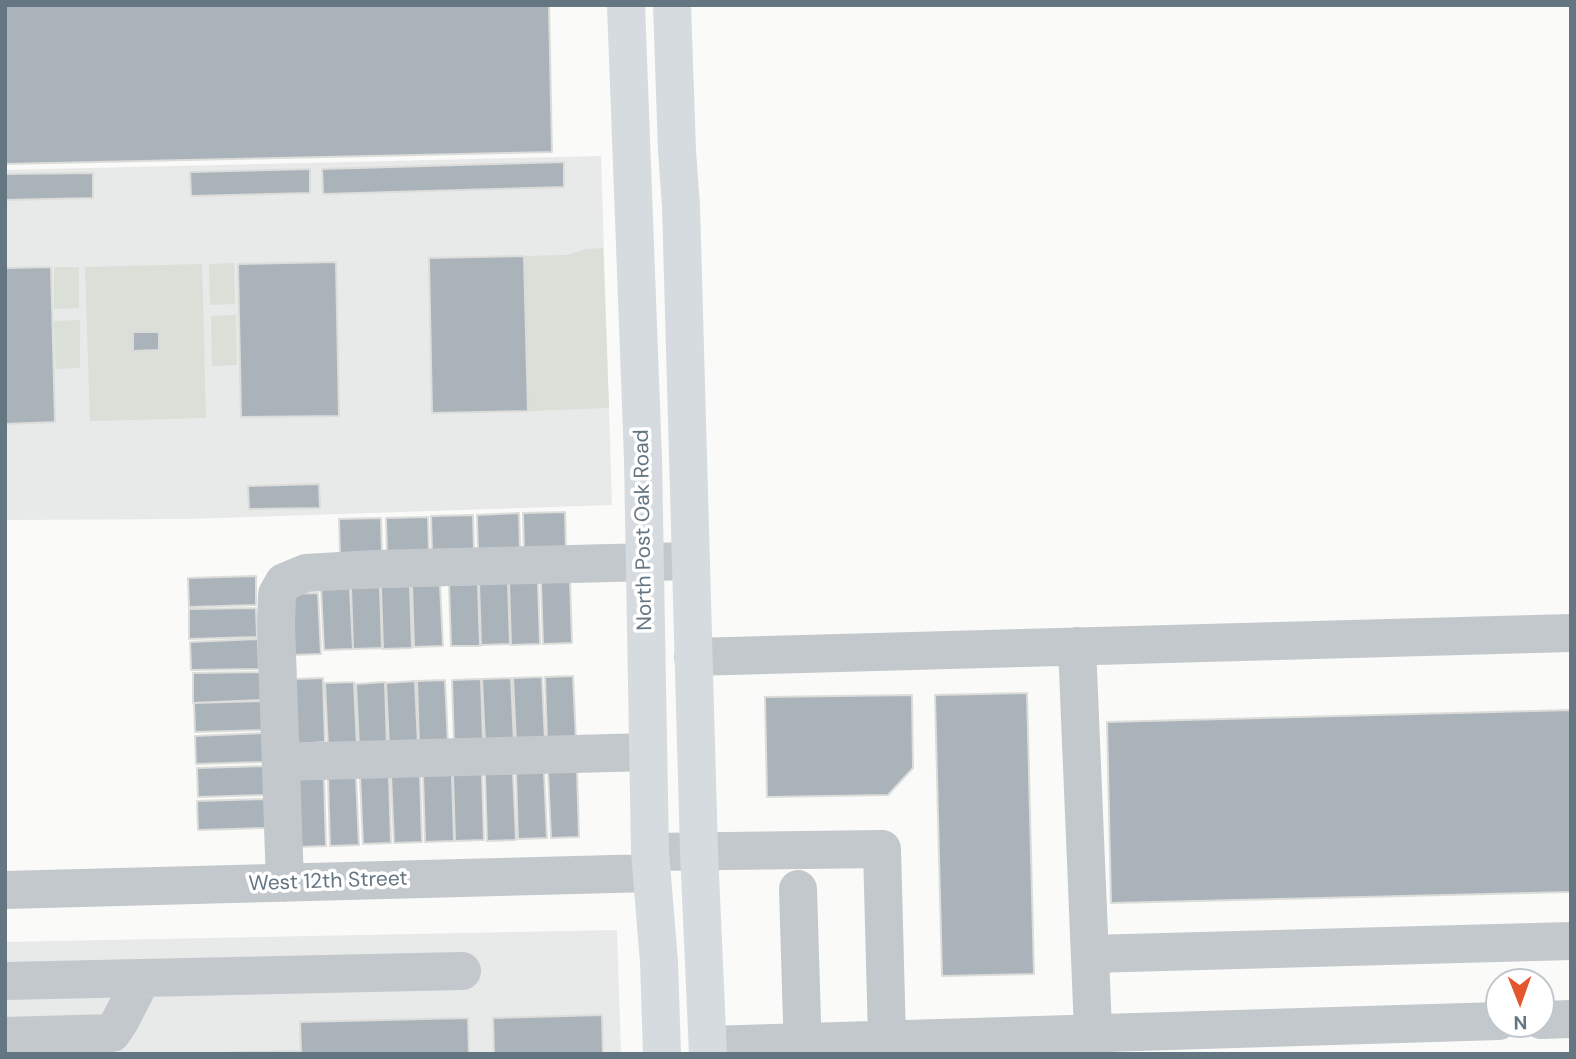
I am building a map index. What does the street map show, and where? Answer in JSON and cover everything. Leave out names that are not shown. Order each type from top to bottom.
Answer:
[{"type":"main road","name":"North Post Oak Road","points":[[626,5],[635,218],[651,862],[659,962],[662,1054]]},
{"type":"main road","points":[[671,5],[681,206],[699,851],[708,1049]]},
{"type":"street","points":[[285,883],[276,615],[277,594],[284,582],[306,573],[333,571],[690,561]]},
{"type":"street","points":[[693,657],[1571,633]]},
{"type":"street","points":[[1077,646],[1094,1043]]},
{"type":"street","points":[[281,762],[648,752]]},
{"type":"street","name":"West 12th Street","points":[[5,890],[285,883],[651,862],[699,851],[882,849],[887,1039]]},
{"type":"street","points":[[798,889],[803,1048]]},
{"type":"street","points":[[1090,954],[1571,941]]},
{"type":"street","points":[[5,981],[461,971]]},
{"type":"street","points":[[5,1036],[112,1033],[142,978]]},
{"type":"street","points":[[708,1049],[803,1048],[887,1039],[1094,1043],[1485,1022]]},
{"type":"shaded area","points":[[601,156],[612,505],[189,519],[5,520],[5,170]]},
{"type":"shaded area","points":[[603,248],[609,408],[528,411],[524,256],[567,255],[586,249]]},
{"type":"shaded area","points":[[234,263],[235,304],[210,305],[209,264]]},
{"type":"shaded area","points":[[202,264],[206,418],[90,421],[85,267]]},
{"type":"shaded area","points":[[54,267],[79,267],[79,308],[54,309]]},
{"type":"shaded area","points":[[236,315],[237,365],[212,366],[211,316]]},
{"type":"shaded area","points":[[80,320],[80,368],[56,369],[54,321]]},
{"type":"shaded area","points":[[617,930],[621,1054],[5,1054],[5,942]]},
{"type":"building","points":[[5,5],[549,5],[552,152],[5,164]]},
{"type":"building","points":[[564,162],[564,187],[323,194],[322,169]]},
{"type":"building","points":[[310,169],[310,193],[191,196],[190,172]]},
{"type":"building","points":[[93,173],[93,198],[5,200],[5,174]]},
{"type":"building","points":[[524,256],[528,411],[432,413],[429,258]]},
{"type":"building","points":[[336,262],[339,416],[241,417],[238,264]]},
{"type":"building","points":[[51,267],[55,422],[5,424],[5,268]]},
{"type":"building","points":[[133,332],[159,332],[159,350],[133,351]]},
{"type":"building","points":[[319,484],[320,508],[249,509],[248,486]]},
{"type":"building","points":[[565,512],[566,549],[524,550],[523,513]]},
{"type":"building","points":[[519,513],[520,550],[478,552],[477,515]]},
{"type":"building","points":[[473,515],[474,552],[432,553],[431,516]]},
{"type":"building","points":[[428,517],[429,554],[387,555],[386,518]]},
{"type":"building","points":[[381,518],[382,555],[340,556],[339,519]]},
{"type":"building","points":[[256,576],[256,605],[189,607],[188,578]]},
{"type":"building","points":[[570,581],[572,643],[543,644],[541,582]]},
{"type":"building","points":[[508,582],[510,644],[481,645],[479,583]]},
{"type":"building","points":[[538,582],[540,644],[511,645],[509,583]]},
{"type":"building","points":[[478,584],[480,646],[451,646],[449,585]]},
{"type":"building","points":[[440,585],[443,646],[414,647],[412,586]]},
{"type":"building","points":[[410,586],[412,648],[383,649],[381,587]]},
{"type":"building","points":[[380,587],[382,648],[353,649],[351,588]]},
{"type":"building","points":[[350,588],[353,649],[324,650],[321,589]]},
{"type":"building","points":[[318,593],[321,654],[292,655],[290,594]]},
{"type":"building","points":[[256,608],[257,637],[189,639],[189,609]]},
{"type":"building","points":[[258,639],[259,669],[191,670],[190,642]]},
{"type":"building","points":[[260,672],[261,700],[193,703],[193,673]]},
{"type":"building","points":[[573,676],[576,740],[547,741],[545,677]]},
{"type":"building","points":[[542,677],[545,741],[516,742],[513,678]]},
{"type":"building","points":[[323,678],[325,742],[297,744],[294,679]]},
{"type":"building","points":[[511,678],[514,742],[485,743],[482,679]]},
{"type":"building","points":[[481,679],[483,743],[454,744],[452,680]]},
{"type":"building","points":[[445,680],[448,744],[419,745],[417,681]]},
{"type":"building","points":[[415,681],[418,745],[389,746],[386,683]]},
{"type":"building","points":[[354,682],[357,746],[328,747],[325,683]]},
{"type":"building","points":[[385,682],[387,746],[359,747],[356,684]]},
{"type":"building","points":[[1027,693],[1034,974],[942,976],[935,695]]},
{"type":"building","points":[[912,695],[913,768],[888,795],[767,797],[765,697]]},
{"type":"building","points":[[262,701],[263,730],[195,732],[194,703]]},
{"type":"building","points":[[1571,710],[1571,892],[1111,903],[1107,722]]},
{"type":"building","points":[[263,733],[264,762],[196,764],[195,736]]},
{"type":"building","points":[[264,766],[265,795],[198,797],[197,768]]},
{"type":"building","points":[[577,770],[579,837],[551,838],[548,771]]},
{"type":"building","points":[[544,771],[547,838],[518,839],[516,772]]},
{"type":"building","points":[[482,773],[484,840],[455,841],[453,774]]},
{"type":"building","points":[[513,773],[516,840],[487,841],[485,774]]},
{"type":"building","points":[[452,774],[454,841],[425,842],[423,775]]},
{"type":"building","points":[[391,775],[420,775],[422,842],[394,843]]},
{"type":"building","points":[[389,776],[391,843],[363,844],[360,777]]},
{"type":"building","points":[[356,777],[359,845],[330,846],[328,778]]},
{"type":"building","points":[[324,778],[326,846],[297,847],[295,779]]},
{"type":"building","points":[[265,799],[265,828],[198,830],[197,801]]},
{"type":"building","points":[[602,1015],[603,1054],[494,1054],[493,1018]]},
{"type":"building","points":[[468,1018],[469,1054],[162,1054],[301,1051],[300,1022]]}]
